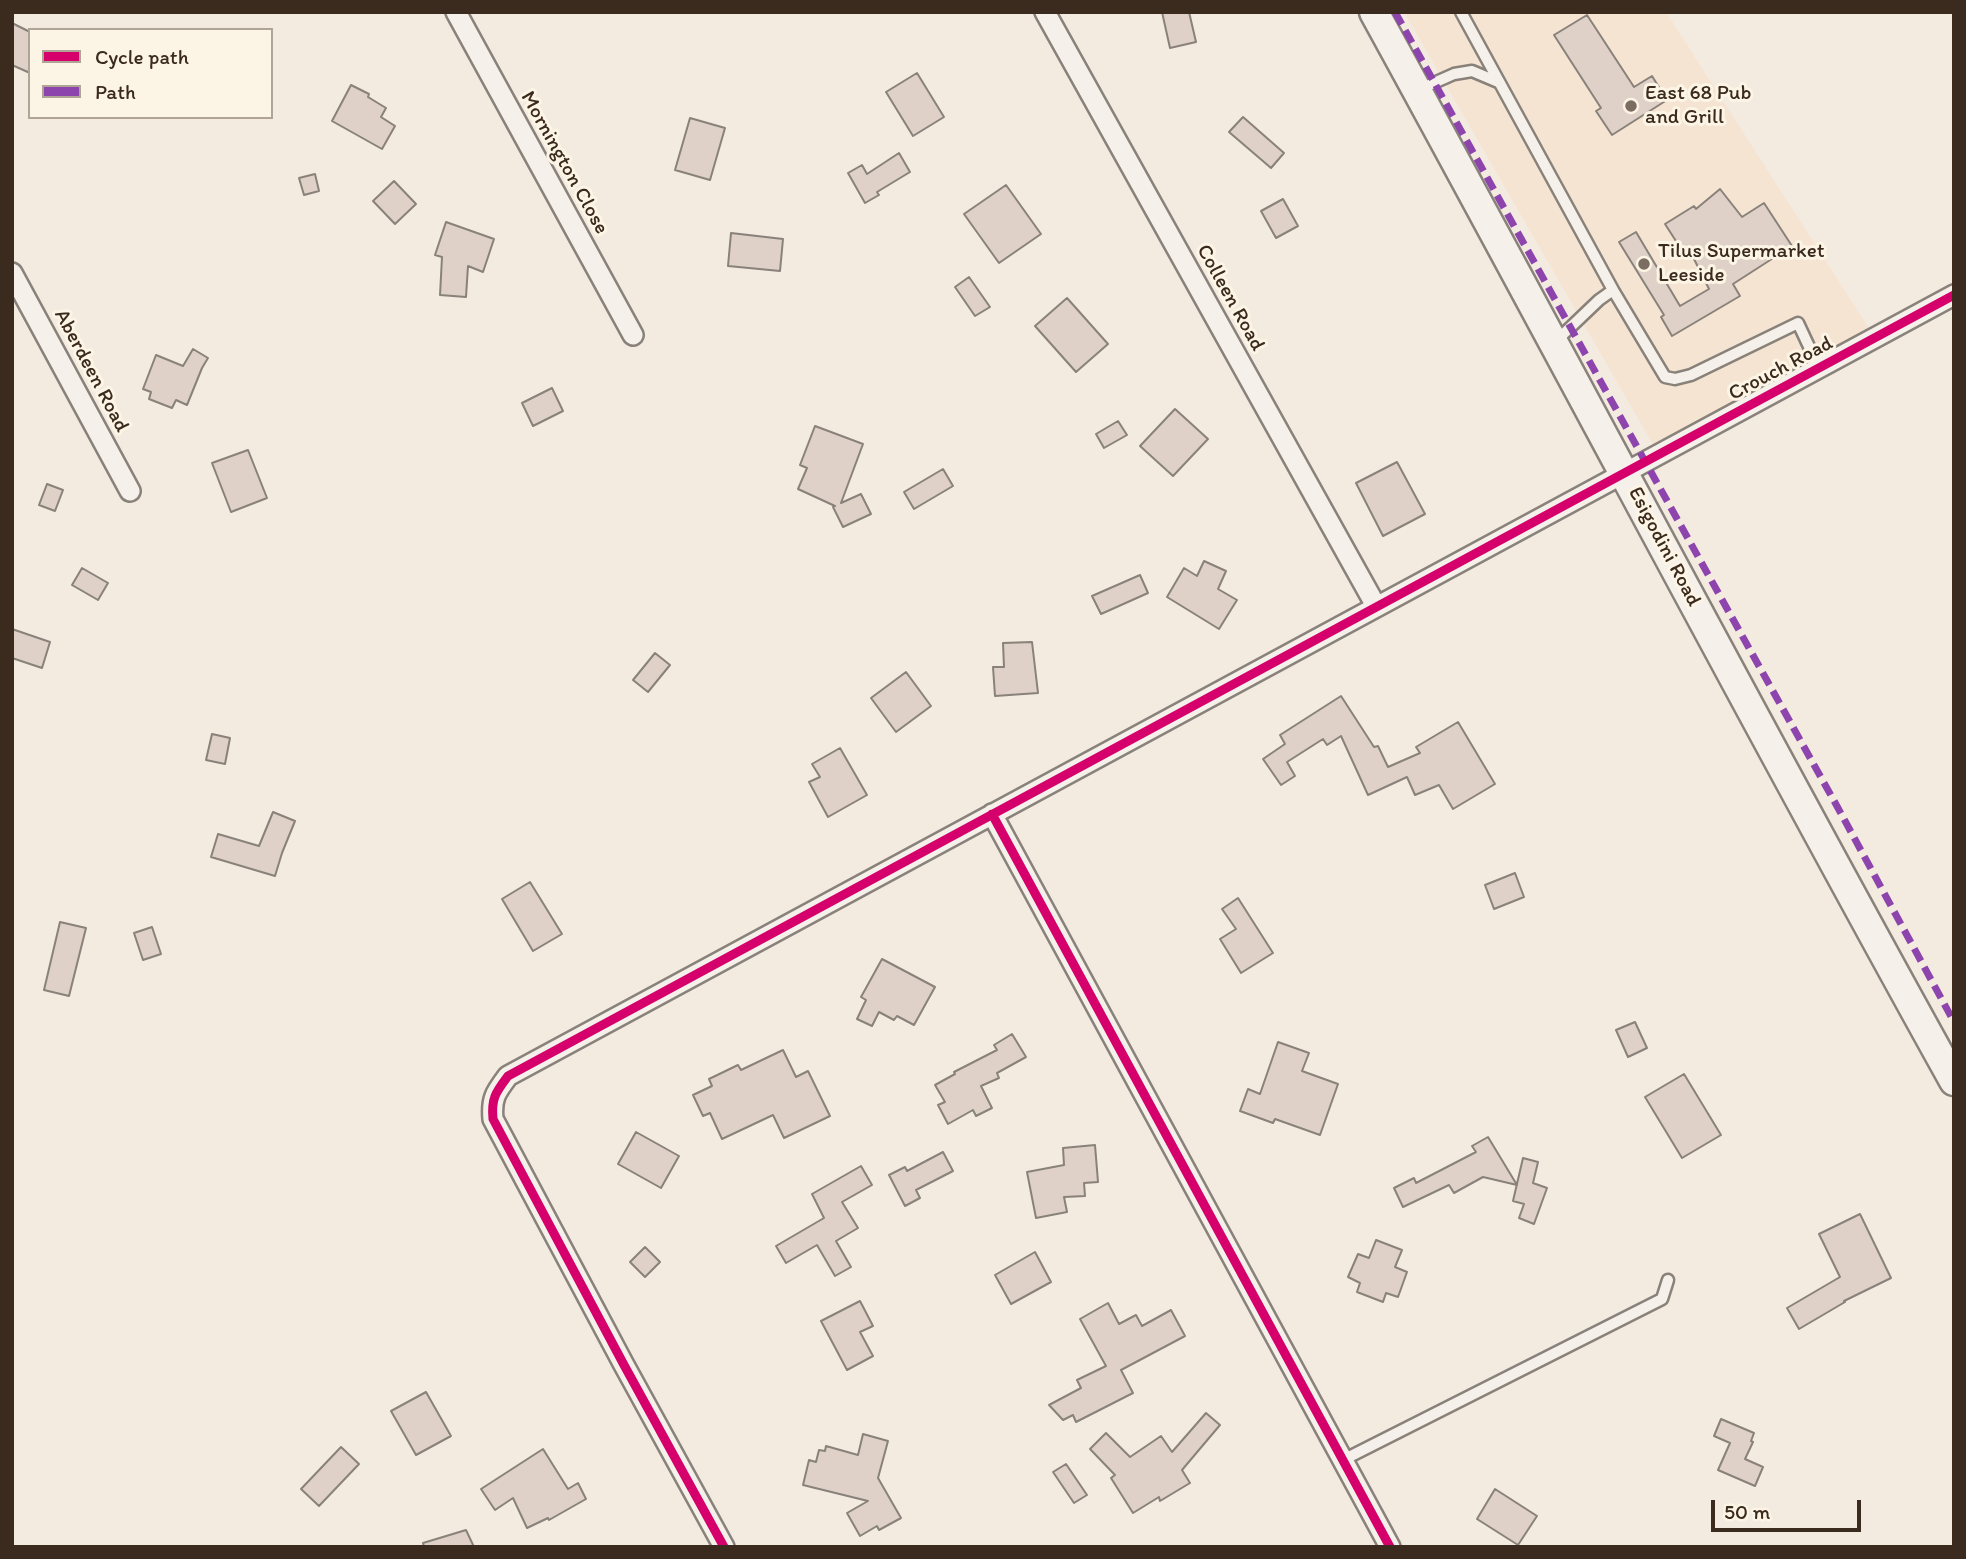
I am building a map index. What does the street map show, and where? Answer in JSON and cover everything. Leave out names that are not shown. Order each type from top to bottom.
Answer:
[{"type":"main road","name":"Esigodini Road","points":[[1374,12],[1953,1077]]},
{"type":"street","name":"Mornington Close","points":[[456,12],[633,335]]},
{"type":"street","name":"Colleen Road","points":[[1045,12],[1376,606]]},
{"type":"street","name":"Aberdeen Road","points":[[12,273],[130,491]]},
{"type":"street","name":"Crouch Road","points":[[724,1547],[493,1119],[491,1103],[508,1076],[1954,295]]},
{"type":"street","points":[[992,814],[1390,1547]]},
{"type":"lane","points":[[1461,12],[1613,290],[1665,377],[1675,379],[1691,375],[1798,323],[1819,368]]},
{"type":"lane","points":[[1417,91],[1454,74],[1472,71],[1498,82]]},
{"type":"lane","points":[[1555,342],[1613,290]]},
{"type":"lane","points":[[1343,1460],[1662,1299],[1668,1280]]},
{"type":"shaded area","points":[[1404,12],[1666,12],[1872,333],[1655,448]]},
{"type":"building","points":[[1162,12],[1189,12],[1196,42],[1170,48]]},
{"type":"building","points":[[1587,15],[1634,87],[1652,76],[1667,100],[1612,135],[1596,111],[1601,108],[1554,35]]},
{"type":"building","points":[[12,23],[28,31],[28,72],[12,65]]},
{"type":"building","points":[[917,73],[944,117],[913,136],[886,92]]},
{"type":"building","points":[[351,85],[369,94],[368,97],[386,108],[381,117],[395,126],[382,149],[332,121]]},
{"type":"building","points":[[1243,117],[1284,153],[1271,168],[1229,132]]},
{"type":"building","points":[[690,118],[725,128],[710,180],[675,170]]},
{"type":"building","points":[[899,153],[910,172],[877,192],[879,195],[865,203],[848,173],[862,165],[867,174]]},
{"type":"building","points":[[315,174],[319,191],[304,195],[299,178]]},
{"type":"building","points":[[394,181],[416,204],[395,224],[373,201]]},
{"type":"building","points":[[1006,185],[1041,234],[999,263],[964,214]]},
{"type":"building","points":[[1720,189],[1742,217],[1764,203],[1792,246],[1733,284],[1740,296],[1672,336],[1661,317],[1664,315],[1619,242],[1636,232],[1680,306],[1709,289],[1689,249],[1683,252],[1665,224],[1694,206],[1696,209]]},
{"type":"building","points":[[1283,199],[1298,226],[1276,238],[1261,211]]},
{"type":"building","points":[[446,222],[494,239],[483,272],[468,266],[466,297],[440,295],[442,257],[435,255]]},
{"type":"building","points":[[731,233],[783,239],[780,271],[728,266]]},
{"type":"building","points":[[969,277],[990,307],[975,316],[955,287]]},
{"type":"building","points":[[1067,298],[1108,344],[1076,372],[1035,326]]},
{"type":"building","points":[[193,349],[208,358],[187,405],[176,400],[172,408],[149,399],[151,392],[143,389],[156,355],[183,366]]},
{"type":"building","points":[[552,388],[563,411],[533,426],[522,403]]},
{"type":"building","points":[[1175,409],[1208,439],[1173,476],[1140,446]]},
{"type":"building","points":[[1118,421],[1127,435],[1104,448],[1096,434]]},
{"type":"building","points":[[815,426],[863,444],[841,503],[861,494],[871,514],[843,527],[833,507],[835,506],[798,489],[807,468],[800,465]]},
{"type":"building","points":[[248,450],[267,498],[231,512],[212,463]]},
{"type":"building","points":[[1397,462],[1425,514],[1383,536],[1356,483]]},
{"type":"building","points":[[943,469],[953,486],[914,509],[904,492]]},
{"type":"building","points":[[47,484],[63,490],[55,511],[39,505]]},
{"type":"building","points":[[1204,561],[1226,571],[1218,589],[1237,600],[1219,629],[1167,597],[1184,568],[1197,576]]},
{"type":"building","points":[[82,568],[108,583],[98,600],[72,585]]},
{"type":"building","points":[[1140,575],[1148,593],[1101,614],[1092,596]]},
{"type":"building","points":[[12,629],[50,642],[42,668],[12,658]]},
{"type":"building","points":[[1032,642],[1038,693],[995,696],[993,667],[1004,667],[1003,643]]},
{"type":"building","points":[[655,653],[670,665],[648,692],[633,680]]},
{"type":"building","points":[[906,672],[931,706],[896,732],[871,698]]},
{"type":"building","points":[[1341,696],[1374,747],[1378,746],[1388,767],[1420,753],[1416,747],[1458,722],[1495,784],[1453,809],[1439,785],[1415,795],[1407,777],[1368,795],[1341,736],[1327,745],[1323,739],[1287,762],[1295,776],[1281,785],[1263,759],[1285,744],[1280,735]]},
{"type":"building","points":[[212,734],[230,738],[225,764],[206,760]]},
{"type":"building","points":[[840,748],[867,795],[828,817],[809,782],[820,777],[812,764]]},
{"type":"building","points":[[273,812],[295,821],[275,876],[211,857],[218,834],[259,846]]},
{"type":"building","points":[[1515,873],[1524,897],[1494,909],[1485,885]]},
{"type":"building","points":[[530,882],[562,934],[533,951],[502,899]]},
{"type":"building","points":[[1238,898],[1273,953],[1241,973],[1220,939],[1236,929],[1222,909]]},
{"type":"building","points":[[60,922],[86,928],[69,996],[44,990]]},
{"type":"building","points":[[152,927],[161,954],[143,960],[134,933]]},
{"type":"building","points":[[882,959],[935,987],[914,1025],[897,1016],[894,1020],[879,1012],[872,1026],[857,1019],[866,1000],[861,997]]},
{"type":"building","points":[[1635,1022],[1647,1048],[1628,1057],[1616,1030]]},
{"type":"building","points":[[1012,1034],[1026,1057],[997,1073],[999,1078],[981,1086],[992,1108],[976,1116],[973,1110],[948,1124],[938,1105],[945,1102],[935,1085],[997,1050],[994,1045]]},
{"type":"building","points":[[1278,1042],[1309,1053],[1302,1071],[1338,1084],[1320,1135],[1275,1119],[1273,1123],[1240,1111],[1248,1089],[1260,1094]]},
{"type":"building","points":[[783,1050],[796,1077],[808,1071],[830,1116],[784,1138],[773,1115],[722,1139],[710,1113],[703,1116],[693,1095],[712,1086],[709,1079],[738,1065],[741,1070]]},
{"type":"building","points":[[1684,1074],[1721,1135],[1682,1158],[1645,1097]]},
{"type":"building","points":[[636,1132],[679,1156],[661,1188],[618,1164]]},
{"type":"building","points":[[1488,1137],[1517,1185],[1483,1177],[1454,1193],[1449,1185],[1403,1207],[1394,1188],[1414,1178],[1416,1183],[1476,1152],[1472,1146]]},
{"type":"building","points":[[1095,1145],[1098,1182],[1084,1183],[1085,1196],[1064,1197],[1067,1212],[1036,1218],[1027,1172],[1064,1165],[1063,1148]]},
{"type":"building","points":[[943,1152],[953,1171],[916,1190],[920,1198],[905,1206],[889,1175],[905,1167],[907,1171]]},
{"type":"building","points":[[1523,1158],[1538,1162],[1533,1183],[1547,1188],[1534,1224],[1519,1218],[1524,1204],[1513,1201]]},
{"type":"building","points":[[861,1166],[872,1185],[842,1202],[858,1228],[836,1241],[851,1267],[835,1276],[817,1245],[786,1263],[776,1246],[824,1218],[812,1194]]},
{"type":"building","points":[[1860,1214],[1891,1278],[1844,1301],[1799,1329],[1787,1308],[1840,1277],[1819,1234]]},
{"type":"building","points":[[1376,1240],[1402,1250],[1395,1267],[1407,1272],[1398,1297],[1386,1293],[1383,1302],[1357,1292],[1360,1283],[1348,1277],[1358,1254],[1369,1258]]},
{"type":"building","points":[[645,1247],[660,1262],[645,1277],[630,1262]]},
{"type":"building","points":[[1035,1252],[1051,1282],[1011,1304],[995,1275]]},
{"type":"building","points":[[860,1301],[873,1326],[860,1332],[873,1356],[847,1370],[821,1321]]},
{"type":"building","points":[[1108,1303],[1119,1324],[1136,1315],[1142,1326],[1171,1310],[1185,1336],[1121,1370],[1133,1393],[1076,1422],[1073,1415],[1063,1420],[1049,1405],[1081,1388],[1077,1380],[1106,1366],[1080,1319]]},
{"type":"building","points":[[426,1392],[451,1436],[416,1455],[391,1411]]},
{"type":"building","points":[[1206,1413],[1220,1425],[1182,1470],[1190,1483],[1133,1513],[1111,1478],[1115,1475],[1090,1449],[1106,1433],[1130,1457],[1161,1436],[1172,1452]]},
{"type":"building","points":[[1721,1419],[1754,1433],[1745,1459],[1763,1467],[1755,1486],[1718,1470],[1730,1443],[1714,1436]]},
{"type":"building","points":[[863,1434],[888,1441],[878,1478],[901,1518],[879,1530],[877,1526],[860,1536],[847,1513],[868,1501],[803,1485],[809,1460],[816,1462],[819,1450],[825,1451],[826,1446],[858,1455]]},
{"type":"building","points":[[341,1447],[359,1464],[319,1506],[301,1489]]},
{"type":"building","points":[[543,1449],[568,1489],[578,1483],[586,1499],[549,1520],[548,1518],[527,1528],[513,1498],[495,1510],[481,1489]]},
{"type":"building","points":[[1066,1464],[1087,1495],[1074,1503],[1053,1472]]},
{"type":"building","points":[[1495,1489],[1537,1516],[1518,1545],[1477,1519]]},
{"type":"building","points":[[466,1530],[474,1547],[424,1547],[423,1543]]},
{"type":"marked path","points":[[1395,12],[1838,808],[1954,1022]]},
{"type":"cycle path","points":[[724,1547],[493,1119],[495,1096],[508,1076],[1954,295]]},
{"type":"cycle path","points":[[992,814],[1390,1547]]},
{"type":"place","name":"East 68 Pub and Grill","points":[[1631,106]]},
{"type":"place","name":"Tilus Supermarket Leeside","points":[[1644,264]]}]
